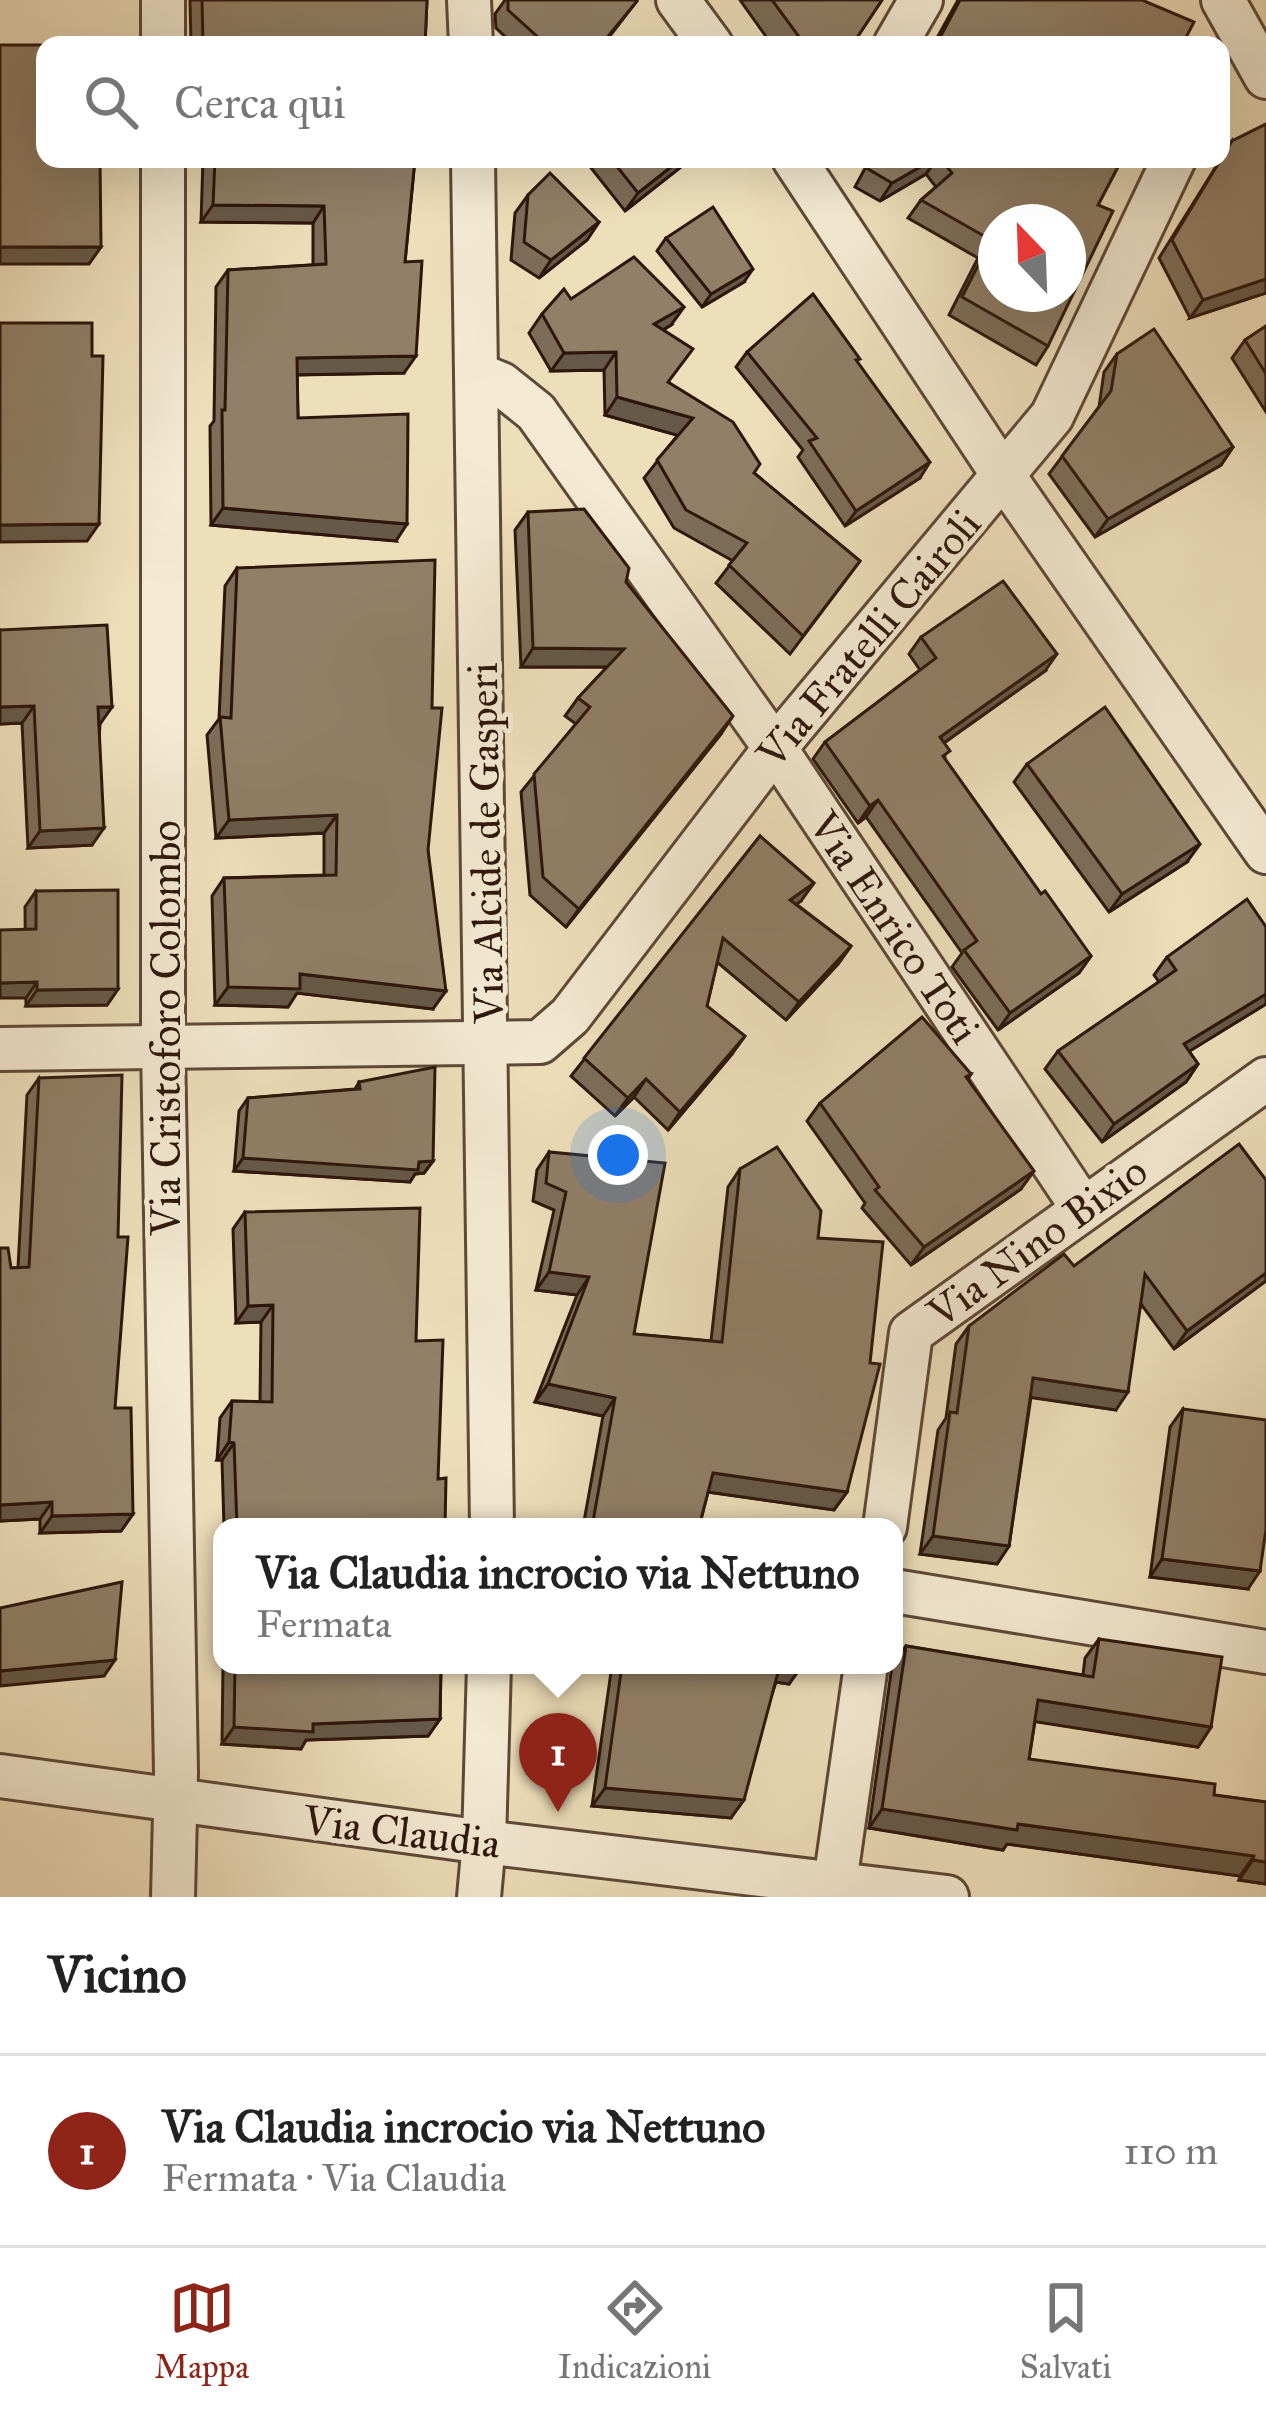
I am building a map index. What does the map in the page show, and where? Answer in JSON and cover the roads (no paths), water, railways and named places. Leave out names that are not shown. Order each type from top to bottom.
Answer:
[{"type":"street","points":[[163,0],[163,36]]},
{"type":"street","points":[[470,0],[471,36]]},
{"type":"street","points":[[678,0],[704,36]]},
{"type":"street","points":[[900,36],[921,0]]},
{"type":"street","points":[[1227,28],[1266,77]]},
{"type":"street","name":"Via Cristoforo Colombo","points":[[163,168],[163,1047],[176,1772],[173,1897]]},
{"type":"street","name":"Via Alcide de Gasperi","points":[[473,168],[492,1518]]},
{"type":"street","points":[[813,168],[1001,472],[1266,852]]},
{"type":"street","name":"Via Fratelli Cairoli","points":[[0,1048],[540,1042],[570,1016],[776,748],[1052,416],[1170,168]]},
{"type":"street","name":"Via Enrico Toti","points":[[479,375],[501,384],[536,412],[776,748],[1082,1207]]},
{"type":"street","name":"Via Nino Bixio","points":[[886,1518],[911,1333],[1266,1079]]},
{"type":"street","points":[[903,1592],[1266,1652]]},
{"type":"street","points":[[478,1897],[489,1674]]},
{"type":"street","points":[[834,1890],[865,1674]]},
{"type":"street","name":"Via Claudia","points":[[0,1776],[834,1890],[947,1897]]},
{"type":"place","name":"Via Claudia incrocio via Nettuno","points":[[558,1812]]}]
